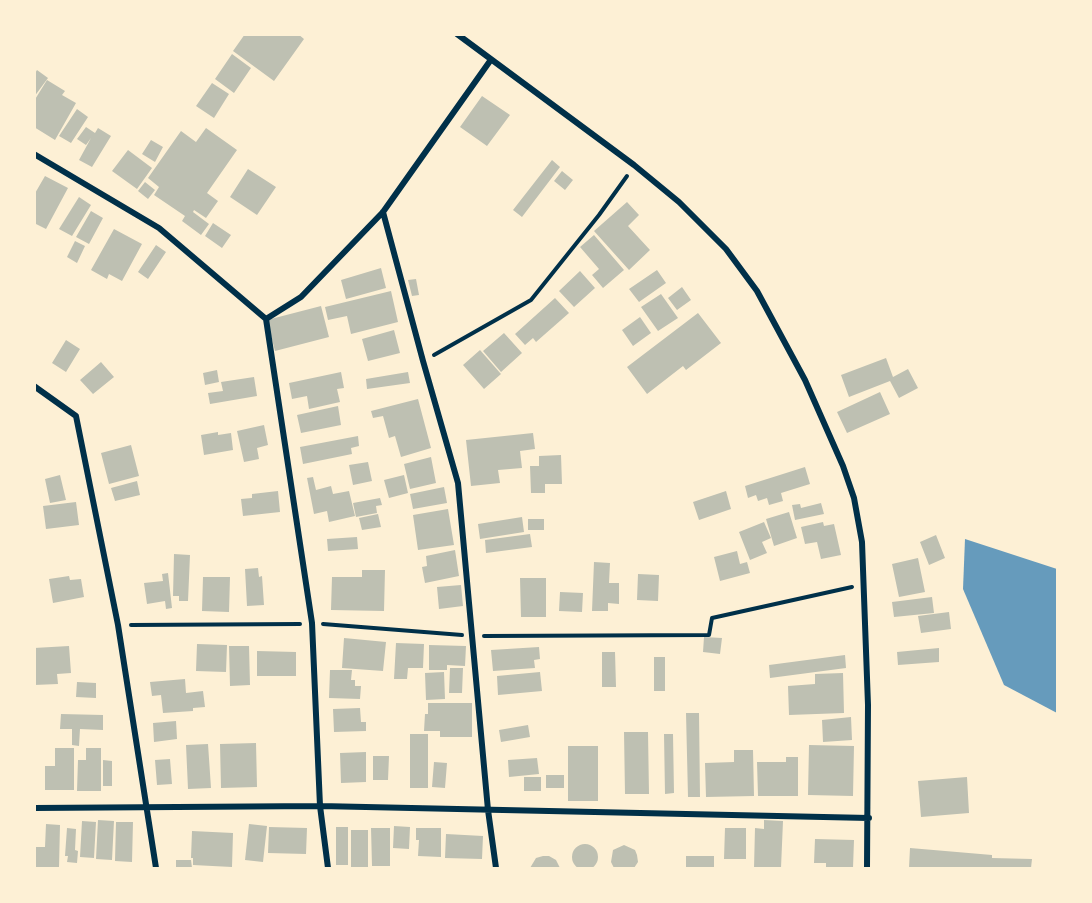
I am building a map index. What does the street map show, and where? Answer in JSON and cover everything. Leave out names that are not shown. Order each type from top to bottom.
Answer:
[{"type":"street","points":[[457,34],[490,61],[634,165],[679,202],[726,249],[762,300],[805,380],[843,466],[854,498],[862,542],[868,705],[867,868]]},
{"type":"street","points":[[266,319],[301,297],[383,212],[490,61]]},
{"type":"street","points":[[34,154],[159,228],[266,319],[312,623],[320,806],[328,868]]},
{"type":"street","points":[[383,212],[458,483],[488,810],[496,868]]},
{"type":"street","points":[[34,386],[76,416],[118,626],[156,868]]},
{"type":"street","points":[[34,808],[320,806],[869,818]]},
{"type":"path","points":[[423,361],[531,300],[599,215],[634,165]]},
{"type":"path","points":[[118,626],[312,623],[472,636],[709,635],[712,618],[864,584]]},
{"type":"water","points":[[965,539],[1057,569],[1057,713],[1004,685],[963,589]]},
{"type":"building","points":[[245,34],[298,34],[304,39],[274,81],[233,51]]},
{"type":"building","points":[[232,54],[251,68],[234,93],[215,79]]},
{"type":"building","points":[[37,70],[48,78],[34,97],[34,75]]},
{"type":"building","points":[[47,80],[65,91],[62,95],[76,103],[55,140],[34,127],[34,101]]},
{"type":"building","points":[[212,83],[229,94],[214,118],[196,106]]},
{"type":"building","points":[[482,96],[510,115],[487,146],[460,127]]},
{"type":"building","points":[[77,109],[88,117],[71,143],[59,136]]},
{"type":"building","points":[[86,127],[95,133],[98,128],[111,136],[92,167],[79,160],[91,138],[86,145],[77,139]]},
{"type":"building","points":[[206,128],[237,150],[207,193],[218,201],[206,218],[194,210],[193,212],[209,224],[201,235],[182,221],[185,216],[154,195],[159,187],[148,178],[181,131],[196,142]]},
{"type":"building","points":[[151,140],[163,147],[155,162],[142,154]]},
{"type":"building","points":[[128,150],[152,168],[137,189],[112,171]]},
{"type":"building","points":[[552,160],[560,167],[522,217],[513,210]]},
{"type":"building","points":[[248,169],[276,187],[257,215],[230,197]]},
{"type":"building","points":[[562,171],[573,180],[565,190],[554,181]]},
{"type":"building","points":[[45,176],[68,188],[46,229],[34,223],[34,195]]},
{"type":"building","points":[[145,182],[155,190],[148,199],[138,191]]},
{"type":"building","points":[[79,197],[91,205],[72,236],[59,229]]},
{"type":"building","points":[[627,202],[639,215],[628,226],[650,250],[629,270],[594,231]]},
{"type":"building","points":[[91,211],[103,218],[89,244],[76,237]]},
{"type":"building","points":[[213,223],[231,235],[222,248],[205,236]]},
{"type":"building","points":[[114,229],[142,244],[122,281],[109,274],[107,279],[91,270]]},
{"type":"building","points":[[594,235],[624,270],[603,288],[592,275],[599,269],[580,247]]},
{"type":"building","points":[[75,241],[85,246],[77,263],[67,257]]},
{"type":"building","points":[[156,245],[166,252],[148,279],[138,272]]},
{"type":"building","points":[[381,268],[386,288],[346,299],[341,280]]},
{"type":"building","points":[[657,270],[666,283],[639,302],[629,289]]},
{"type":"building","points":[[580,271],[595,288],[574,307],[559,291]]},
{"type":"building","points":[[416,279],[419,295],[412,296],[408,280]]},
{"type":"building","points":[[682,287],[691,300],[677,310],[668,298]]},
{"type":"building","points":[[391,291],[398,322],[351,334],[347,316],[328,320],[325,307]]},
{"type":"building","points":[[661,294],[678,318],[658,331],[641,307]]},
{"type":"building","points":[[555,298],[569,313],[536,342],[533,338],[525,345],[515,334]]},
{"type":"building","points":[[321,306],[329,337],[275,351],[267,320]]},
{"type":"building","points":[[698,313],[721,343],[686,370],[683,366],[647,394],[627,367]]},
{"type":"building","points":[[640,317],[651,333],[633,346],[622,330]]},
{"type":"building","points":[[394,330],[400,353],[368,361],[362,339]]},
{"type":"building","points":[[504,333],[522,353],[501,372],[483,351]]},
{"type":"building","points":[[66,340],[80,349],[66,372],[52,363]]},
{"type":"building","points":[[480,350],[501,374],[484,389],[463,365]]},
{"type":"building","points":[[886,358],[893,377],[908,369],[918,388],[899,398],[890,381],[849,397],[841,375]]},
{"type":"building","points":[[101,362],[114,377],[93,394],[80,380]]},
{"type":"building","points":[[217,370],[219,382],[205,385],[203,373]]},
{"type":"building","points":[[341,372],[344,388],[337,389],[340,402],[309,409],[307,396],[292,399],[289,383]]},
{"type":"building","points":[[408,372],[410,383],[367,389],[366,379]]},
{"type":"building","points":[[254,377],[257,396],[210,404],[208,393],[223,391],[221,382]]},
{"type":"building","points":[[880,392],[890,414],[847,433],[837,412]]},
{"type":"building","points":[[418,399],[431,448],[401,457],[395,436],[389,438],[383,416],[373,418],[371,411]]},
{"type":"building","points":[[338,406],[341,425],[301,433],[297,415]]},
{"type":"building","points":[[264,425],[268,445],[257,448],[259,459],[244,462],[237,431]]},
{"type":"building","points":[[218,432],[218,435],[231,433],[233,450],[204,455],[201,435]]},
{"type":"building","points":[[533,433],[535,449],[520,451],[522,468],[498,470],[500,483],[471,486],[466,440]]},
{"type":"building","points":[[358,436],[359,446],[351,448],[352,454],[303,464],[300,447]]},
{"type":"building","points":[[131,445],[139,476],[109,484],[101,453]]},
{"type":"building","points":[[561,455],[562,484],[545,484],[545,493],[531,493],[530,466],[539,466],[539,456]]},
{"type":"building","points":[[431,457],[436,483],[410,489],[404,464]]},
{"type":"building","points":[[368,462],[372,481],[353,485],[349,465]]},
{"type":"building","points":[[805,467],[810,484],[781,493],[783,501],[769,505],[767,498],[758,501],[756,495],[748,498],[745,486]]},
{"type":"building","points":[[60,475],[66,500],[50,503],[45,479]]},
{"type":"building","points":[[404,475],[408,493],[389,498],[384,480]]},
{"type":"building","points":[[313,477],[316,490],[331,486],[333,494],[349,491],[355,516],[329,522],[327,511],[314,514],[307,478]]},
{"type":"building","points":[[137,481],[140,495],[115,501],[111,488]]},
{"type":"building","points":[[444,487],[447,503],[413,509],[410,494]]},
{"type":"building","points":[[278,491],[280,512],[243,516],[241,499],[252,498],[252,494]]},
{"type":"building","points":[[726,491],[731,509],[699,520],[693,502]]},
{"type":"building","points":[[380,498],[382,505],[376,506],[377,513],[356,517],[353,503]]},
{"type":"building","points":[[76,502],[79,525],[46,529],[43,506]]},
{"type":"building","points":[[821,503],[824,514],[795,520],[792,505],[800,504],[801,508]]},
{"type":"building","points":[[448,509],[454,545],[418,550],[413,515]]},
{"type":"building","points":[[789,512],[797,538],[774,546],[766,519]]},
{"type":"building","points":[[378,514],[381,527],[362,530],[359,518]]},
{"type":"building","points":[[522,517],[524,532],[480,539],[478,524]]},
{"type":"building","points":[[528,519],[544,519],[544,530],[528,530]]},
{"type":"building","points":[[764,522],[771,538],[762,542],[767,553],[750,560],[739,532]]},
{"type":"building","points":[[823,522],[824,526],[834,524],[841,555],[821,559],[817,542],[805,544],[801,527]]},
{"type":"building","points":[[530,534],[532,547],[486,553],[485,540]]},
{"type":"building","points":[[936,535],[945,558],[929,565],[920,542]]},
{"type":"building","points":[[357,537],[358,549],[328,551],[327,539]]},
{"type":"building","points":[[455,550],[459,576],[425,583],[422,567],[427,566],[426,556]]},
{"type":"building","points":[[737,551],[740,564],[747,562],[750,573],[720,581],[714,557]]},
{"type":"building","points":[[174,554],[190,555],[188,601],[179,601],[179,596],[173,596]]},
{"type":"building","points":[[918,558],[925,592],[899,597],[892,564]]},
{"type":"building","points":[[594,562],[610,563],[609,583],[619,583],[619,604],[608,603],[608,611],[592,611]]},
{"type":"building","points":[[258,568],[259,577],[262,576],[264,605],[247,606],[245,569]]},
{"type":"building","points":[[362,570],[385,570],[384,611],[331,610],[332,577],[362,577]]},
{"type":"building","points":[[168,573],[172,608],[166,609],[165,601],[147,604],[144,583],[163,581],[162,574]]},
{"type":"building","points":[[638,574],[659,575],[658,601],[637,600]]},
{"type":"building","points":[[69,576],[70,580],[81,579],[84,597],[53,603],[49,579]]},
{"type":"building","points":[[203,577],[230,577],[229,612],[202,611]]},
{"type":"building","points":[[520,578],[546,578],[546,617],[521,617]]},
{"type":"building","points":[[461,585],[463,606],[439,609],[437,587]]},
{"type":"building","points":[[560,592],[583,593],[582,612],[559,611]]},
{"type":"building","points":[[932,597],[934,613],[894,617],[892,602]]},
{"type":"building","points":[[949,612],[951,629],[921,633],[918,616]]},
{"type":"building","points":[[704,637],[722,638],[720,654],[703,652]]},
{"type":"building","points":[[344,638],[386,642],[383,671],[342,668]]},
{"type":"building","points":[[396,643],[424,644],[423,668],[408,668],[407,679],[394,679]]},
{"type":"building","points":[[197,644],[227,645],[226,672],[196,671]]},
{"type":"building","points":[[429,645],[466,646],[465,666],[447,665],[447,670],[429,670]]},
{"type":"building","points":[[69,646],[71,673],[57,674],[58,684],[34,685],[34,648]]},
{"type":"building","points":[[229,646],[249,646],[250,685],[230,686]]},
{"type":"building","points":[[539,647],[540,659],[534,660],[535,668],[493,671],[491,650]]},
{"type":"building","points":[[939,648],[939,662],[898,665],[897,652]]},
{"type":"building","points":[[257,651],[296,652],[296,676],[257,676]]},
{"type":"building","points":[[602,652],[615,652],[616,687],[602,687]]},
{"type":"building","points":[[845,655],[846,668],[770,678],[769,665]]},
{"type":"building","points":[[654,657],[665,657],[665,691],[654,691]]},
{"type":"building","points":[[450,668],[463,668],[462,693],[449,693]]},
{"type":"building","points":[[330,670],[352,670],[351,680],[355,680],[355,686],[361,686],[360,699],[329,698]]},
{"type":"building","points":[[444,672],[445,699],[426,700],[425,673]]},
{"type":"building","points":[[540,672],[542,691],[498,695],[497,676]]},
{"type":"building","points":[[843,673],[844,713],[789,715],[788,686],[815,684],[815,674]]},
{"type":"building","points":[[185,679],[186,693],[203,691],[205,707],[193,708],[193,711],[163,713],[161,695],[152,696],[150,682]]},
{"type":"building","points":[[77,682],[96,683],[96,698],[76,697]]},
{"type":"building","points":[[428,703],[472,703],[472,737],[440,737],[440,731],[424,731]]},
{"type":"building","points":[[360,708],[361,722],[366,722],[366,731],[334,732],[333,709]]},
{"type":"building","points":[[686,713],[699,713],[700,797],[688,797]]},
{"type":"building","points":[[61,714],[103,715],[103,730],[80,729],[79,746],[72,745],[72,729],[60,729]]},
{"type":"building","points":[[851,717],[852,740],[823,742],[822,720]]},
{"type":"building","points":[[176,721],[177,739],[154,742],[153,723]]},
{"type":"building","points":[[528,725],[530,737],[501,742],[499,730]]},
{"type":"building","points":[[624,732],[648,732],[649,794],[625,794]]},
{"type":"building","points":[[410,734],[428,734],[428,788],[410,788]]},
{"type":"building","points":[[664,734],[673,734],[674,793],[665,794]]},
{"type":"building","points":[[256,743],[257,787],[221,788],[220,744]]},
{"type":"building","points":[[208,744],[211,788],[188,789],[186,745]]},
{"type":"building","points":[[809,745],[854,746],[853,796],[808,795]]},
{"type":"building","points":[[568,746],[598,746],[598,801],[568,801]]},
{"type":"building","points":[[55,748],[74,748],[74,790],[45,790],[45,766],[55,766]]},
{"type":"building","points":[[86,748],[101,748],[101,791],[77,791],[78,760],[86,760]]},
{"type":"building","points":[[734,750],[753,750],[754,796],[706,797],[705,763],[734,762]]},
{"type":"building","points":[[366,752],[366,782],[341,783],[340,753]]},
{"type":"building","points":[[373,756],[389,756],[388,780],[373,780]]},
{"type":"building","points":[[786,757],[798,757],[798,796],[758,796],[757,762],[786,762]]},
{"type":"building","points":[[537,758],[539,774],[509,777],[508,760]]},
{"type":"building","points":[[170,759],[172,784],[157,785],[155,760]]},
{"type":"building","points":[[103,760],[112,761],[112,786],[103,786]]},
{"type":"building","points":[[434,762],[447,763],[445,788],[432,787]]},
{"type":"building","points":[[546,775],[564,775],[564,788],[546,788]]},
{"type":"building","points":[[524,777],[541,777],[541,791],[524,791]]},
{"type":"building","points":[[967,777],[969,813],[921,817],[918,781]]},
{"type":"building","points":[[98,820],[114,821],[112,860],[96,859]]},
{"type":"building","points":[[764,820],[783,821],[781,868],[754,868],[755,828],[764,829]]},
{"type":"building","points":[[82,821],[96,822],[94,858],[80,857]]},
{"type":"building","points":[[116,822],[133,822],[132,862],[115,861]]},
{"type":"building","points":[[46,824],[60,825],[59,868],[34,868],[36,847],[45,847]]},
{"type":"building","points":[[249,824],[267,826],[263,862],[245,860]]},
{"type":"building","points":[[394,826],[410,827],[409,849],[393,848]]},
{"type":"building","points":[[269,827],[307,828],[306,854],[268,853]]},
{"type":"building","points":[[336,827],[348,827],[348,865],[336,865]]},
{"type":"building","points":[[67,828],[76,829],[77,863],[67,862],[68,856],[65,856]]},
{"type":"building","points":[[371,828],[390,828],[390,866],[372,866]]},
{"type":"building","points":[[416,828],[441,828],[441,857],[418,856],[419,840],[416,840]]},
{"type":"building","points":[[725,828],[746,828],[746,859],[724,859]]},
{"type":"building","points":[[351,830],[368,830],[368,868],[351,867]]},
{"type":"building","points":[[192,831],[233,833],[232,867],[193,865]]},
{"type":"building","points":[[446,834],[483,836],[482,859],[445,858]]},
{"type":"building","points":[[815,839],[854,840],[853,868],[826,868],[826,863],[814,863]]},
{"type":"building","points":[[585,844],[594,848],[598,857],[594,866],[585,870],[576,866],[572,857],[576,848]]},
{"type":"building","points":[[624,845],[635,850],[638,862],[634,868],[614,868],[611,862],[613,850]]},
{"type":"building","points":[[910,848],[992,855],[992,858],[1032,859],[1031,868],[909,868]]},
{"type":"building","points":[[543,856],[556,860],[560,868],[530,868],[536,858]]},
{"type":"building","points":[[686,856],[714,856],[714,868],[686,868]]},
{"type":"building","points":[[176,860],[191,860],[192,868],[176,868]]}]
